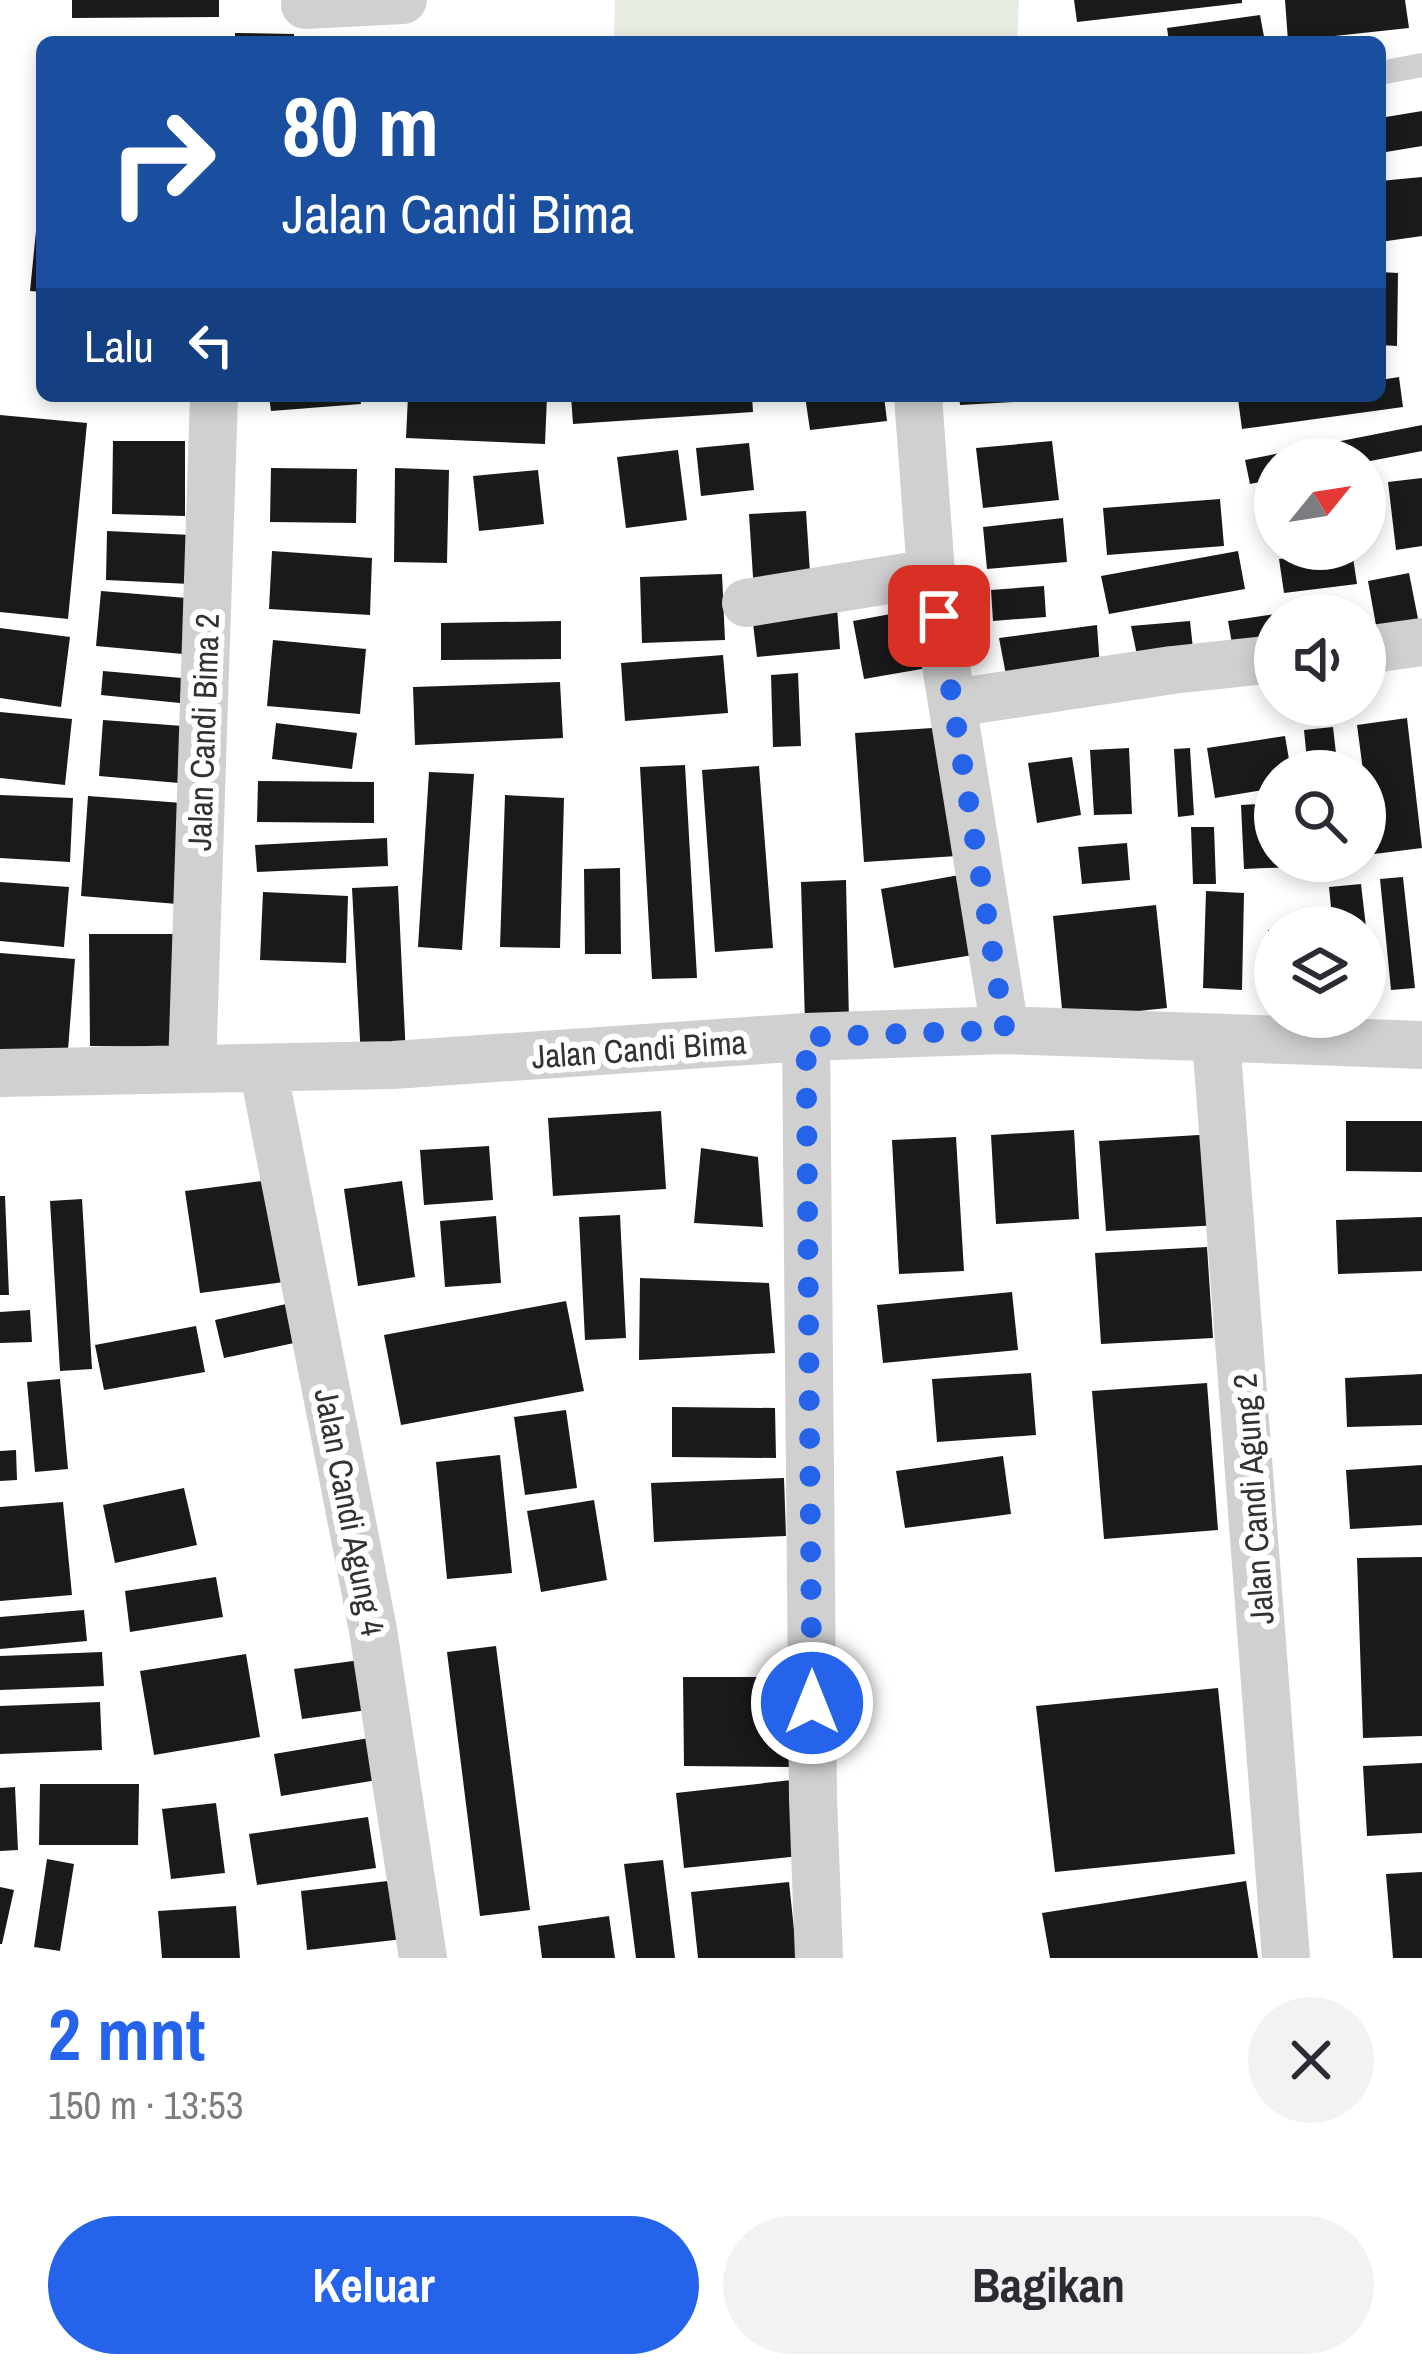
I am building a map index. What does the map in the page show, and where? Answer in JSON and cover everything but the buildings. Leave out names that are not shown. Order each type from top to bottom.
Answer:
[{"type":"street","points":[[305,5],[404,0]]},
{"type":"street","name":"Jalan Candi Bima 2","points":[[192,1069],[214,402]]},
{"type":"street","points":[[918,402],[932,573],[1005,1030]]},
{"type":"street","points":[[746,603],[932,573]]},
{"type":"street","points":[[1386,647],[1422,642]]},
{"type":"street","points":[[954,703],[1254,661]]},
{"type":"street","name":"Jalan Candi Bima","points":[[0,1073],[394,1065],[806,1037],[1005,1030],[1422,1045]]},
{"type":"street","points":[[806,1037],[812,1799],[818,1958]]},
{"type":"street","name":"Jalan Candi Agung 2","points":[[1216,1040],[1286,1958]]},
{"type":"street","name":"Jalan Candi Agung 4","points":[[263,1068],[373,1630],[423,1958]]},
{"type":"lane","points":[[1386,72],[1422,64]]},
{"type":"shaded area","points":[[615,0],[1019,0],[1017,36],[614,36]]},
{"type":"route","points":[[812,1703],[806,1037],[1005,1030],[939,616]]}]
